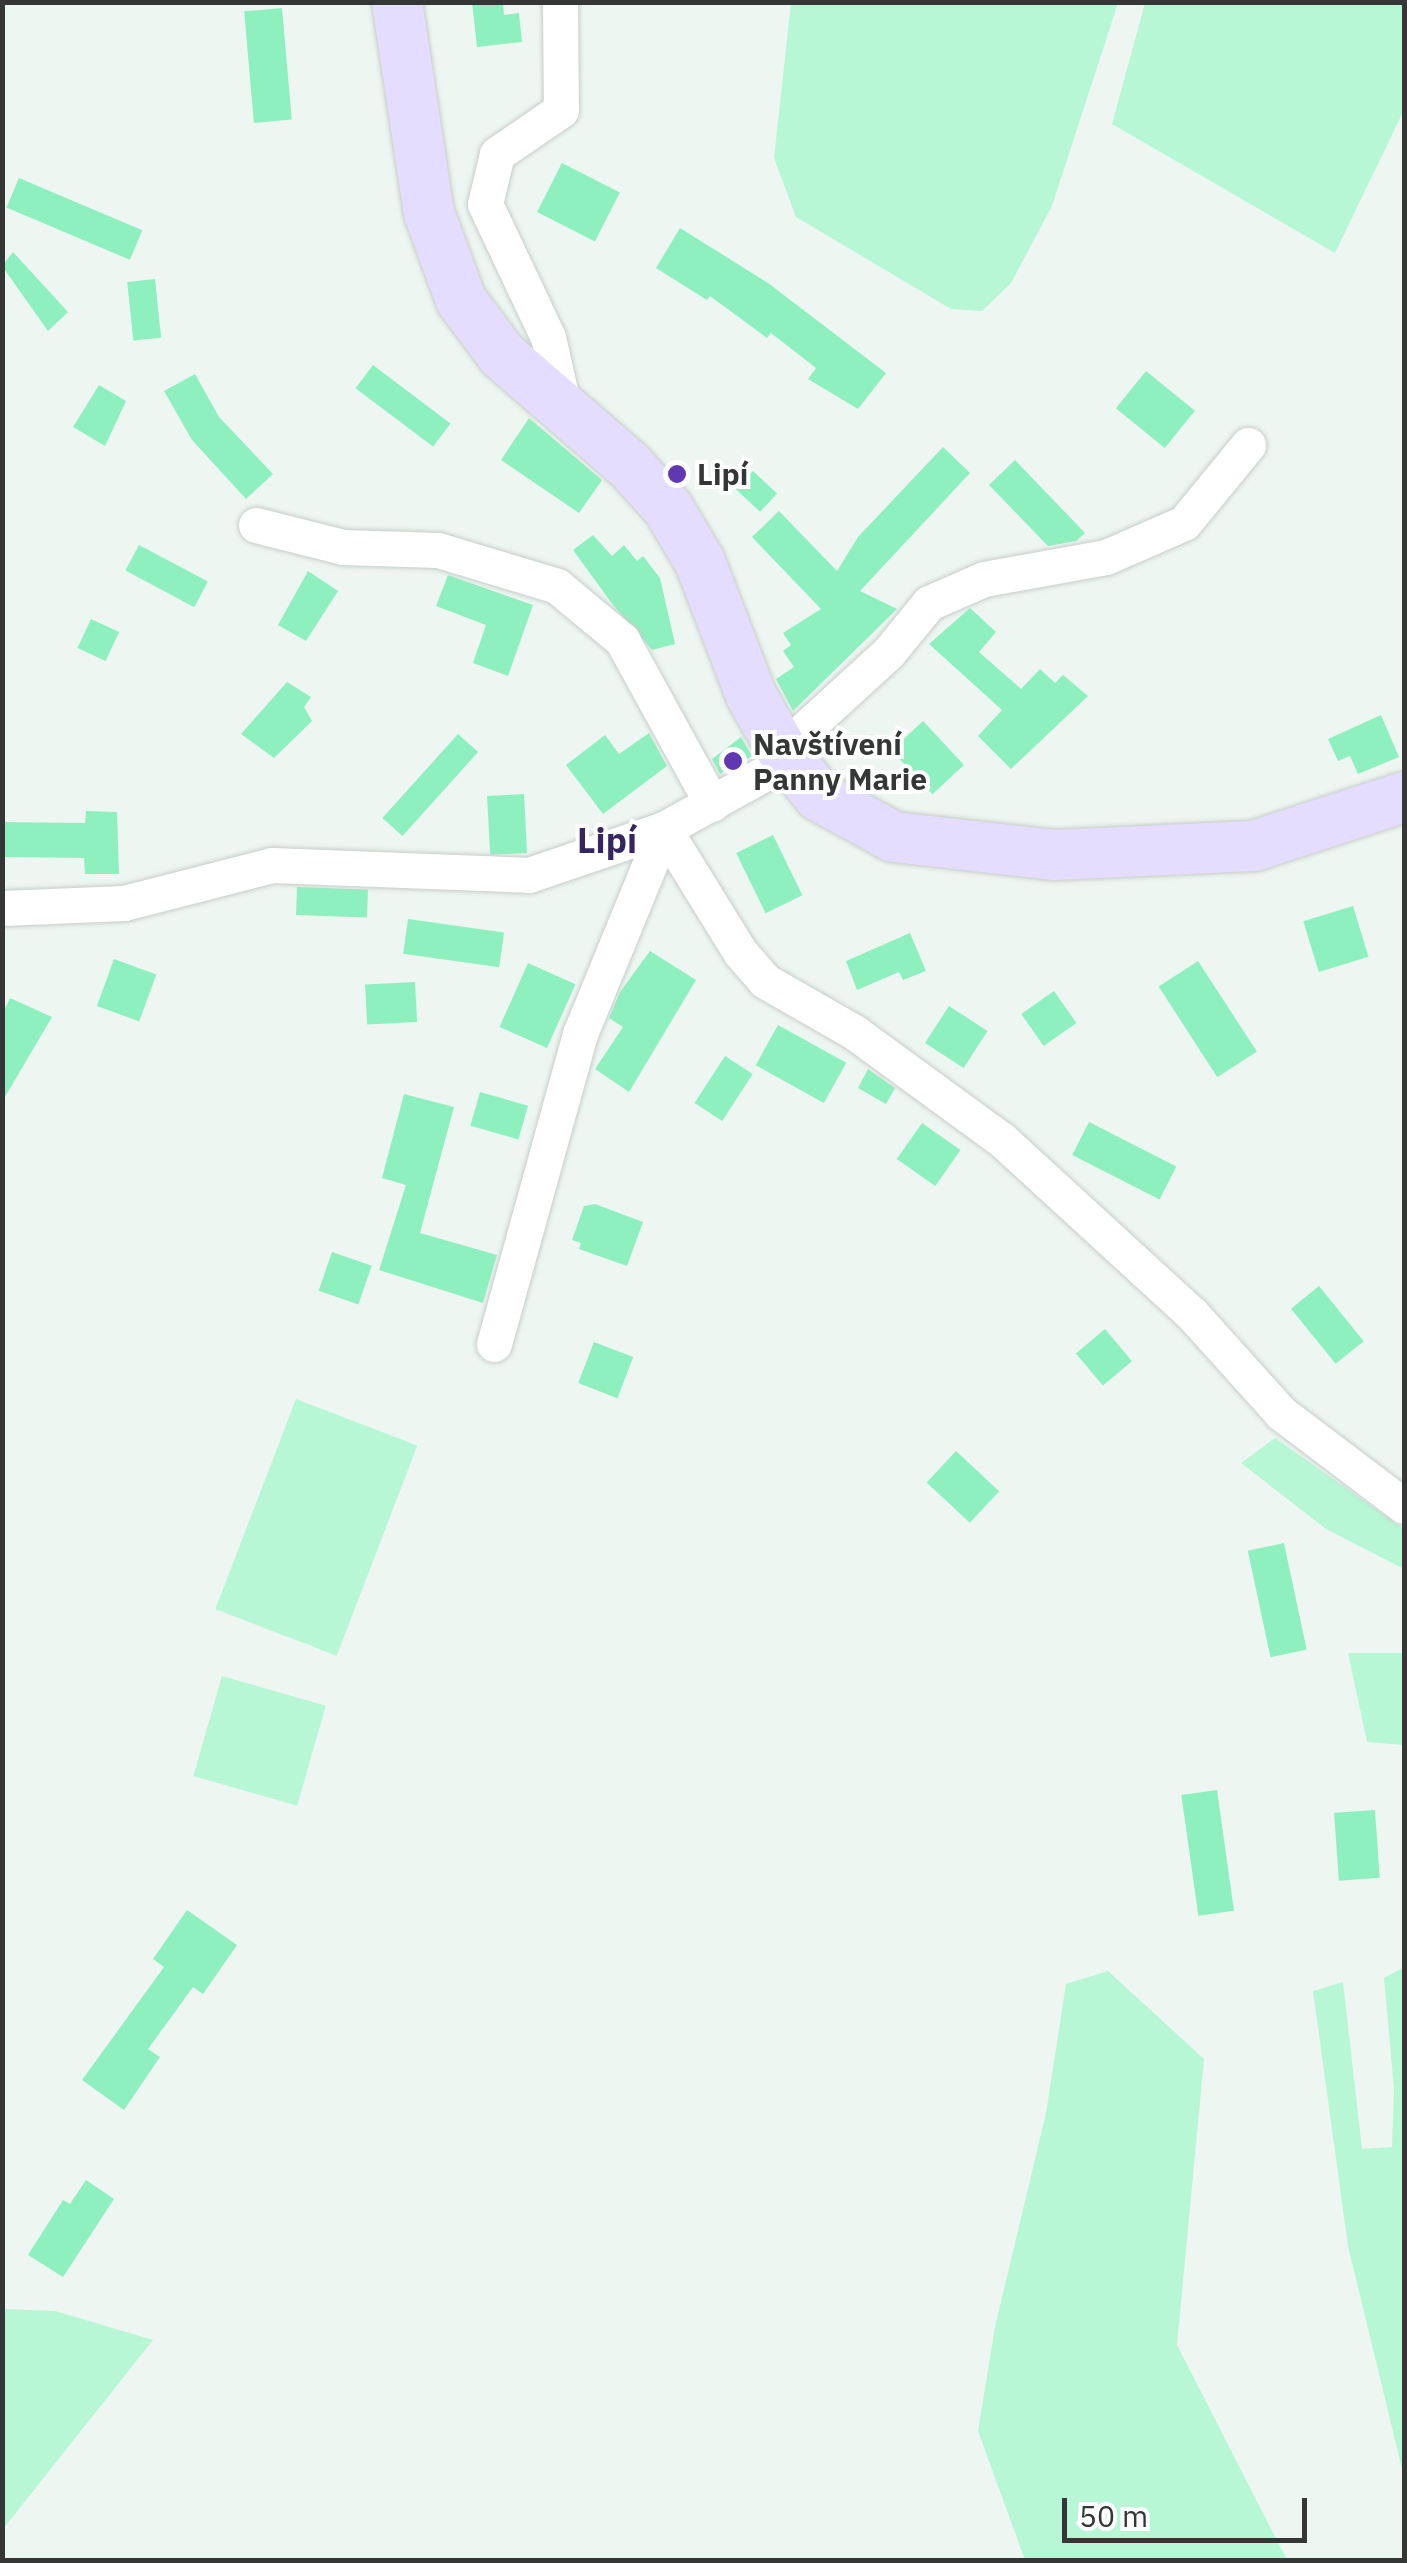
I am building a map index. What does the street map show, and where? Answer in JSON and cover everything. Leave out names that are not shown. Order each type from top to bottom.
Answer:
[{"type":"street","points":[[397,2],[430,213],[452,280],[485,338],[629,465],[683,530],[751,695],[785,755],[818,796],[894,837],[1055,854],[1254,846],[1404,798]]},
{"type":"street","points":[[560,2],[560,110],[497,154],[485,204],[548,337],[566,412]]},
{"type":"street","points":[[2,908],[124,903],[272,865],[529,875],[664,828],[712,804],[785,755],[889,652],[929,603],[984,578],[1106,557],[1184,523],[1248,445]]},
{"type":"street","points":[[256,525],[343,547],[438,550],[558,586],[622,640],[712,804]]},
{"type":"street","points":[[494,1344],[580,1034],[664,828]]},
{"type":"street","points":[[664,828],[765,981],[854,1032],[1001,1139],[1192,1314],[1281,1413],[1404,1506]]},
{"type":"green space","points":[[791,3],[1118,3],[1052,206],[1011,283],[982,311],[951,309],[796,217],[774,158]]},
{"type":"green space","points":[[1145,3],[1404,3],[1404,110],[1335,253],[1112,124]]},
{"type":"green space","points":[[296,1399],[417,1446],[337,1656],[215,1609]]},
{"type":"green space","points":[[1275,1438],[1404,1529],[1404,1569],[1326,1529],[1241,1463]]},
{"type":"green space","points":[[1348,1653],[1404,1653],[1404,1745],[1367,1742]]},
{"type":"green space","points":[[222,1676],[326,1706],[297,1806],[193,1776]]},
{"type":"green space","points":[[1404,1967],[1404,2477],[1348,2246],[1313,1991],[1343,1982],[1362,2149],[1392,2147],[1394,2089],[1384,1978]]},
{"type":"green space","points":[[1108,1971],[1204,2059],[1177,2345],[1287,2560],[1025,2560],[978,2431],[995,2327],[1046,2113],[1066,1984]]},
{"type":"green space","points":[[3,2309],[55,2311],[153,2340],[3,2529]]},
{"type":"building","points":[[472,2],[503,2],[504,15],[519,13],[522,42],[477,47]]},
{"type":"building","points":[[282,8],[292,120],[254,123],[244,11]]},
{"type":"building","points":[[562,163],[620,193],[595,242],[537,212]]},
{"type":"building","points":[[19,178],[142,230],[130,260],[6,207]]},
{"type":"building","points":[[680,228],[768,283],[886,373],[858,409],[808,379],[816,368],[771,333],[767,338],[710,296],[707,300],[656,268]]},
{"type":"building","points":[[13,252],[68,312],[48,331],[2,266]]},
{"type":"building","points":[[155,279],[161,338],[133,341],[127,282]]},
{"type":"building","points":[[373,365],[450,423],[433,447],[356,388]]},
{"type":"building","points":[[1146,371],[1195,411],[1165,448],[1116,408]]},
{"type":"building","points":[[195,374],[219,417],[273,474],[246,499],[192,440],[164,391]]},
{"type":"building","points":[[99,385],[126,401],[105,446],[73,427]]},
{"type":"building","points":[[529,418],[602,480],[579,513],[501,460]]},
{"type":"building","points":[[943,447],[970,473],[860,591],[897,609],[793,711],[776,679],[794,667],[783,651],[791,645],[783,633],[821,609],[752,537],[779,511],[837,571],[858,537]]},
{"type":"building","points":[[1015,460],[1085,533],[1076,541],[1048,546],[989,485]]},
{"type":"building","points":[[753,471],[777,494],[760,512],[736,489]]},
{"type":"building","points":[[593,535],[612,556],[624,545],[637,561],[643,556],[660,578],[675,644],[652,650],[613,605],[573,550]]},
{"type":"building","points":[[139,545],[208,582],[194,607],[125,571]]},
{"type":"building","points":[[308,571],[338,591],[306,641],[278,625]]},
{"type":"building","points":[[448,575],[533,605],[508,676],[473,663],[486,625],[436,606]]},
{"type":"building","points":[[970,608],[996,632],[979,652],[1021,689],[1040,669],[1055,683],[1063,675],[1088,696],[1011,769],[978,736],[1002,710],[929,644]]},
{"type":"building","points":[[91,619],[119,632],[106,661],[77,648]]},
{"type":"building","points":[[287,682],[311,697],[304,707],[312,721],[274,758],[241,734]]},
{"type":"building","points":[[1381,715],[1399,757],[1358,774],[1350,756],[1338,761],[1328,739]]},
{"type":"building","points":[[923,721],[964,765],[932,794],[892,750]]},
{"type":"building","points":[[649,733],[667,766],[603,814],[566,765],[605,735],[619,754]]},
{"type":"building","points":[[458,734],[478,752],[402,836],[382,818]]},
{"type":"building","points":[[741,737],[752,756],[720,774],[712,759]]},
{"type":"building","points":[[524,794],[527,853],[490,855],[487,796]]},
{"type":"building","points":[[86,811],[117,812],[119,874],[85,874],[84,858],[2,857],[2,822],[85,823]]},
{"type":"building","points":[[773,835],[802,895],[766,913],[736,853]]},
{"type":"building","points":[[297,887],[368,889],[367,917],[296,915]]},
{"type":"building","points":[[1353,906],[1368,957],[1319,972],[1303,921]]},
{"type":"building","points":[[408,919],[504,932],[499,967],[403,954]]},
{"type":"building","points":[[910,933],[926,971],[903,980],[899,972],[857,990],[846,961]]},
{"type":"building","points":[[650,951],[696,980],[629,1092],[595,1069],[623,1027],[609,1018],[620,992]]},
{"type":"building","points":[[114,959],[156,974],[139,1021],[97,1006]]},
{"type":"building","points":[[1198,961],[1257,1052],[1217,1077],[1159,987]]},
{"type":"building","points":[[528,963],[576,984],[547,1048],[500,1027]]},
{"type":"building","points":[[415,982],[417,1022],[367,1025],[365,985]]},
{"type":"building","points":[[1054,991],[1076,1023],[1044,1046],[1021,1014]]},
{"type":"building","points":[[10,998],[52,1017],[2,1102],[2,1015]]},
{"type":"building","points":[[949,1006],[988,1031],[964,1068],[925,1043]]},
{"type":"building","points":[[778,1025],[846,1063],[824,1103],[756,1065]]},
{"type":"building","points":[[725,1056],[753,1074],[722,1121],[695,1103]]},
{"type":"building","points":[[868,1069],[895,1088],[886,1104],[858,1088]]},
{"type":"building","points":[[480,1092],[528,1106],[518,1139],[470,1126]]},
{"type":"building","points":[[404,1094],[454,1107],[420,1233],[497,1255],[483,1303],[379,1270],[406,1185],[382,1178]]},
{"type":"building","points":[[1089,1122],[1176,1166],[1160,1199],[1072,1155]]},
{"type":"building","points":[[922,1123],[961,1150],[935,1186],[897,1159]]},
{"type":"building","points":[[595,1204],[643,1222],[627,1266],[579,1249],[581,1243],[572,1240],[584,1206]]},
{"type":"building","points":[[332,1252],[372,1266],[358,1304],[319,1291]]},
{"type":"building","points":[[1319,1286],[1364,1341],[1336,1364],[1291,1309]]},
{"type":"building","points":[[1105,1329],[1132,1361],[1103,1386],[1076,1353]]},
{"type":"building","points":[[594,1342],[633,1357],[617,1398],[578,1383]]},
{"type":"building","points":[[956,1451],[999,1491],[970,1523],[927,1482]]},
{"type":"building","points":[[1284,1543],[1307,1650],[1270,1657],[1248,1551]]},
{"type":"building","points":[[1217,1790],[1234,1911],[1198,1916],[1181,1795]]},
{"type":"building","points":[[1375,1810],[1380,1878],[1339,1881],[1334,1813]]},
{"type":"building","points":[[187,1910],[237,1945],[203,1994],[193,1987],[148,2049],[160,2057],[124,2110],[82,2080],[164,1967],[153,1959]]},
{"type":"building","points":[[86,2180],[114,2199],[63,2277],[28,2255],[63,2200],[70,2204]]},
{"type":"place","name":"Lipí","points":[[677,474]]},
{"type":"place","name":"Navštívení Panny Marie","points":[[733,761]]},
{"type":"district","name":"Lipí","points":[[607,840]]}]
